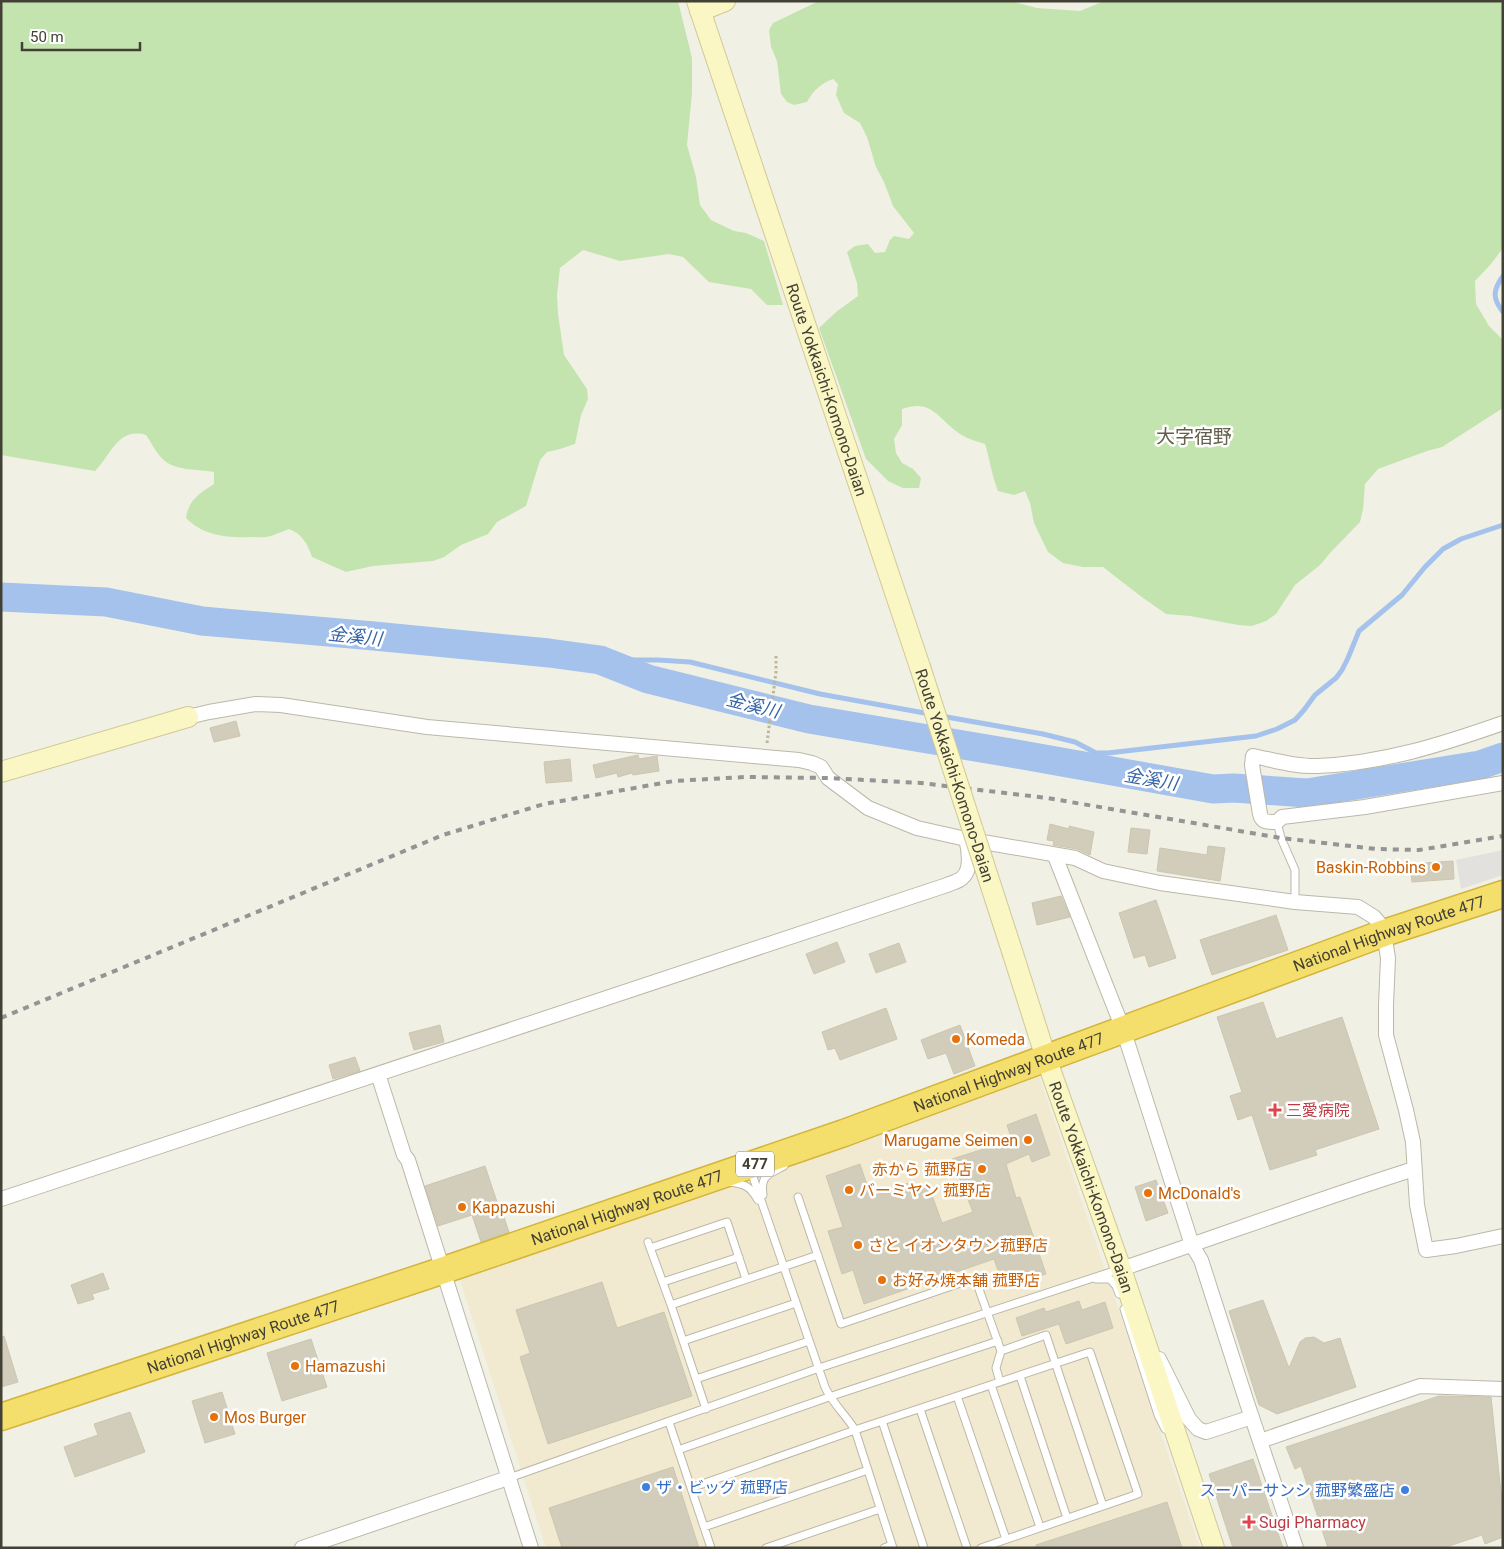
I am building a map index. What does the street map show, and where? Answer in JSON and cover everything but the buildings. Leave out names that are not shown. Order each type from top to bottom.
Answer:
[{"type":"highway","name":"National Highway Route 477","points":[[1,1417],[750,1166],[1384,933],[1503,894]]},
{"type":"main road","points":[[698,6],[725,1]]},
{"type":"main road","name":"Route Yokkaichi-Komono-Daian","points":[[698,6],[920,668],[1046,1058],[1121,1269],[1214,1548]]},
{"type":"main road","points":[[1,772],[188,717]]},
{"type":"street","points":[[188,717],[256,704],[282,705],[427,727],[799,760],[821,767],[828,778],[868,808],[917,828],[966,839],[1075,858],[1103,871],[1160,883],[1294,902],[1358,907],[1374,918],[1380,924],[1384,933],[1388,958],[1386,1035],[1413,1142],[1417,1205],[1426,1250],[1503,1236]]},
{"type":"street","points":[[1503,723],[1409,753],[1316,766],[1253,756],[1252,765],[1261,819],[1265,822],[1277,822],[1282,817],[1365,807],[1503,783]]},
{"type":"street","points":[[1,1199],[947,885],[963,878],[967,871],[970,855],[966,839]]},
{"type":"street","points":[[1056,856],[1122,1030],[1192,1245],[1201,1260],[1296,1548]]},
{"type":"street","points":[[378,1074],[444,1270],[531,1548]]},
{"type":"street","points":[[1121,1269],[1344,1191],[1414,1169]]},
{"type":"street","points":[[1135,1311],[1189,1418],[1198,1429],[1206,1432],[1252,1417]]},
{"type":"street","points":[[1260,1441],[1420,1386],[1503,1389]]},
{"type":"street","points":[[302,1548],[508,1478]]},
{"type":"lane","points":[[1277,822],[1281,838],[1296,870],[1294,902]]},
{"type":"lane","points":[[800,1157],[844,1133]]},
{"type":"lane","points":[[766,1213],[762,1184],[765,1176],[792,1162]]},
{"type":"lane","points":[[750,1166],[829,1397],[855,1430],[893,1546],[884,1548]]},
{"type":"lane","points":[[683,1188],[722,1182],[742,1184],[750,1189],[766,1213]]},
{"type":"lane","points":[[798,1197],[841,1324],[975,1278],[1001,1351],[996,1368],[1000,1382]]},
{"type":"lane","points":[[706,1408],[649,1245],[727,1222],[746,1279]]},
{"type":"lane","points":[[671,1305],[818,1255]]},
{"type":"lane","points":[[663,1282],[739,1257]]},
{"type":"lane","points":[[508,1478],[818,1368],[1121,1269]]},
{"type":"lane","points":[[1089,1279],[1110,1280],[1116,1286],[1158,1415],[1203,1516]]},
{"type":"lane","points":[[683,1341],[796,1303]]},
{"type":"lane","points":[[1001,1351],[1046,1336],[1104,1506]]},
{"type":"lane","points":[[696,1379],[809,1341]]},
{"type":"lane","points":[[678,1450],[998,1341]]},
{"type":"lane","points":[[691,1488],[855,1430],[1090,1352],[1138,1494],[981,1548]]},
{"type":"lane","points":[[1020,1376],[1067,1518]]},
{"type":"lane","points":[[991,1385],[1040,1528]]},
{"type":"lane","points":[[957,1396],[1006,1539]]},
{"type":"lane","points":[[920,1409],[967,1548]]},
{"type":"lane","points":[[882,1421],[924,1548]]},
{"type":"lane","points":[[669,1422],[711,1548]]},
{"type":"lane","points":[[704,1527],[868,1470]]},
{"type":"lane","points":[[766,1548],[880,1509]]},
{"type":"path","points":[[768,734],[776,672],[776,654]]},
{"type":"shaded area","points":[[1503,850],[1503,875],[1461,889],[1456,860]]},
{"type":"shaded area","points":[[1038,1073],[1200,1548],[546,1548],[459,1277]]},
{"type":"green space","points":[[1,1],[678,1],[692,58],[692,93],[687,145],[696,177],[700,205],[711,220],[734,231],[746,233],[764,241],[783,305],[767,305],[751,289],[709,282],[683,257],[669,254],[620,261],[583,250],[560,268],[557,295],[564,355],[587,389],[588,399],[581,415],[575,444],[547,452],[540,460],[526,506],[497,522],[488,534],[461,545],[444,557],[433,561],[373,566],[346,572],[312,557],[304,540],[289,529],[269,537],[243,537],[217,535],[200,529],[186,518],[187,511],[196,498],[214,484],[214,472],[176,467],[170,464],[159,455],[146,435],[128,435],[122,439],[95,471],[1,455]]},
{"type":"green space","points":[[819,1],[1010,1],[1037,8],[1080,11],[1104,1],[1503,1],[1503,248],[1475,281],[1476,304],[1489,326],[1503,340],[1503,408],[1442,447],[1378,469],[1365,484],[1360,522],[1320,565],[1295,585],[1276,614],[1266,621],[1252,626],[1166,614],[1103,567],[1083,567],[1063,563],[1048,552],[1034,523],[1030,503],[1025,491],[1014,495],[998,491],[985,444],[959,433],[938,414],[926,407],[912,406],[902,409],[902,425],[894,439],[896,453],[902,463],[913,469],[921,478],[919,488],[903,488],[888,481],[866,459],[819,328],[836,312],[858,296],[857,283],[847,252],[855,246],[868,244],[875,253],[885,252],[890,240],[894,236],[909,239],[914,233],[893,206],[860,123],[844,113],[836,95],[838,84],[833,79],[818,88],[807,102],[794,105],[787,102],[781,94],[777,61],[771,47],[769,30],[773,23]]},
{"type":"waterway","points":[[1503,276],[1495,294],[1503,312]]},
{"type":"waterway","points":[[941,716],[1043,734],[1075,742],[1096,753],[1256,736],[1277,729],[1295,720],[1315,695],[1336,678],[1348,658],[1359,631],[1402,595],[1443,549],[1461,539],[1503,525]]},
{"type":"waterway","name":"金溪川","points":[[1,597],[106,602],[202,621],[549,653],[600,660],[648,679],[809,719],[1213,789],[1234,788],[1307,793],[1480,765],[1503,757]]},
{"type":"waterway","points":[[600,660],[690,662],[820,694],[930,714]]},
{"type":"railway","points":[[1,1018],[443,835],[544,804],[674,781],[746,777],[828,778],[921,783],[1047,798],[1281,838],[1376,849],[1419,850],[1503,836]]},
{"type":"place","name":"Baskin-Robbins","points":[[1436,867]]},
{"type":"place","name":"Komeda","points":[[956,1039]]},
{"type":"place","name":"三愛病院","points":[[1275,1110]]},
{"type":"place","name":"Marugame Seimen","points":[[1028,1140]]},
{"type":"place","name":"赤から 菰野店","points":[[982,1169]]},
{"type":"place","name":"バーミヤン 菰野店","points":[[849,1190]]},
{"type":"place","name":"McDonald's","points":[[1148,1193]]},
{"type":"place","name":"Kappazushi","points":[[462,1207]]},
{"type":"place","name":"さと イオンタウン菰野店","points":[[858,1245]]},
{"type":"place","name":"お好み焼本舗 菰野店","points":[[882,1280]]},
{"type":"place","name":"Hamazushi","points":[[295,1366]]},
{"type":"place","name":"Mos Burger","points":[[214,1417]]},
{"type":"place","name":"ザ・ビッグ 菰野店","points":[[646,1487]]},
{"type":"place","name":"スーパーサンシ 菰野繁盛店","points":[[1405,1490]]},
{"type":"place","name":"Sugi Pharmacy","points":[[1249,1522]]},
{"type":"district","name":"大字宿野","points":[[1194,436]]}]
